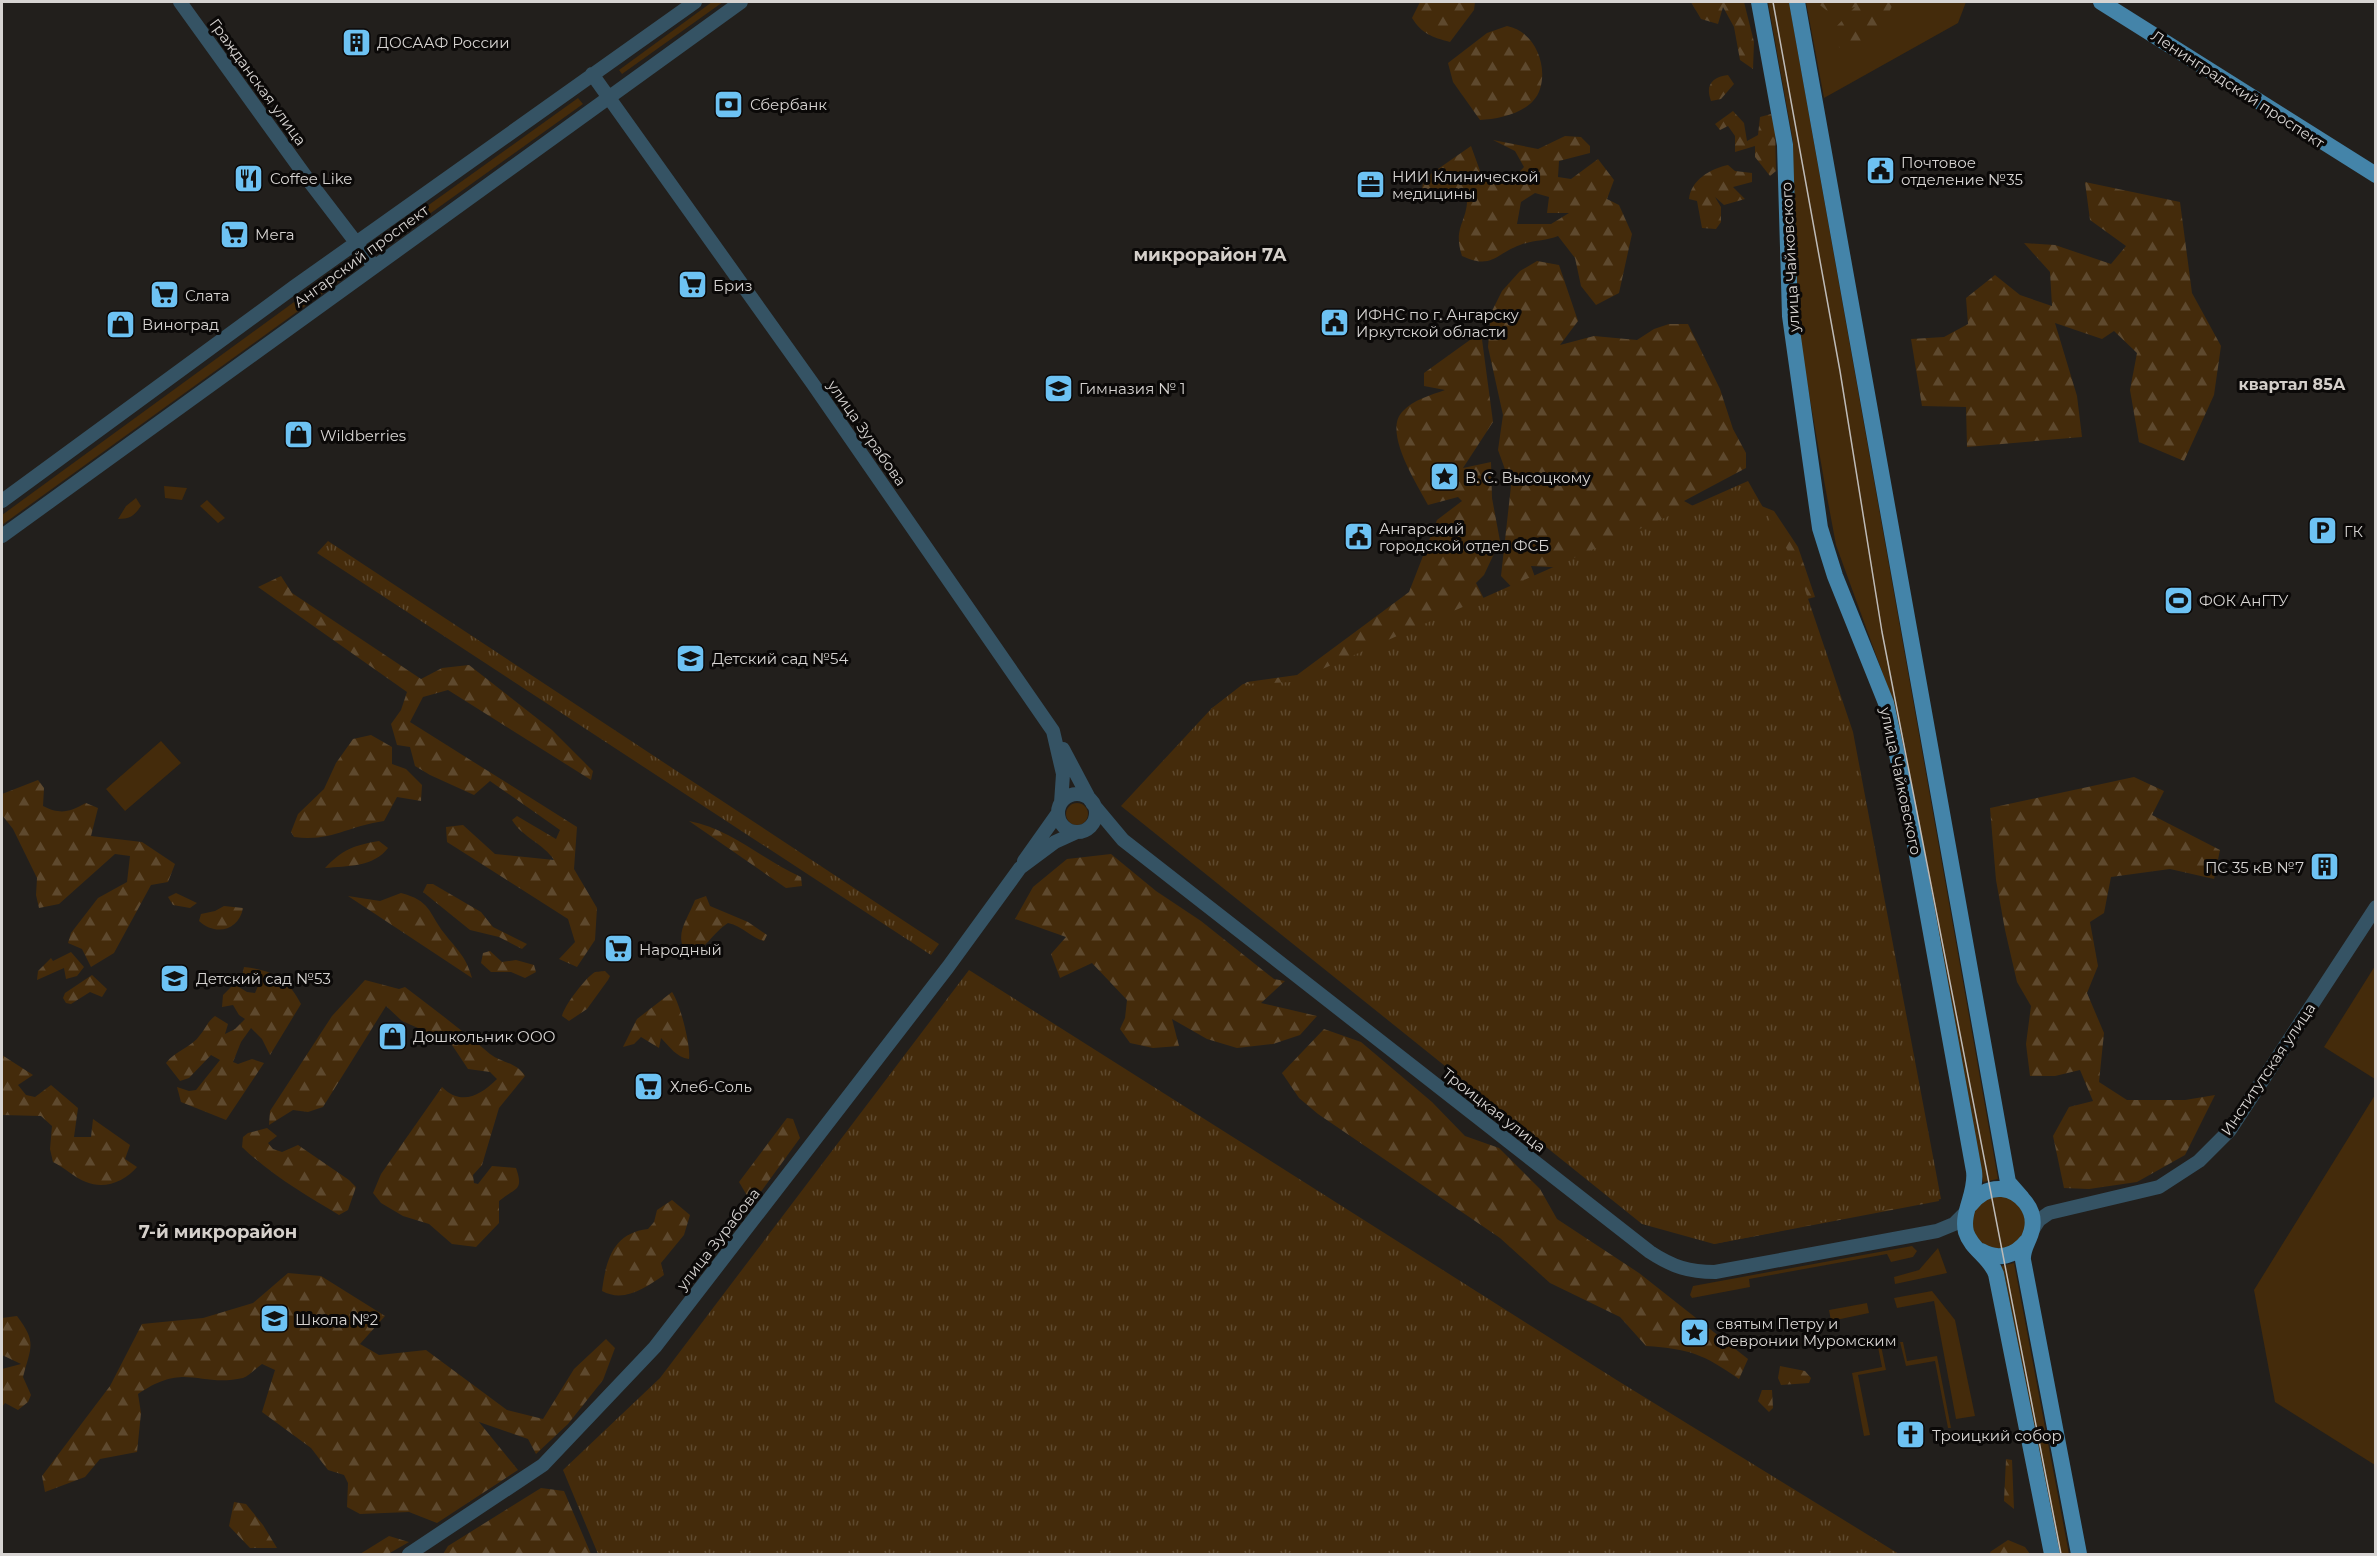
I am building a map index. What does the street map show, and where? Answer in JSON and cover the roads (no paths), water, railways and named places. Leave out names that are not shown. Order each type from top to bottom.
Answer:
[{"type":"main road","name":"улица Чайковского","points":[[1759,2],[1785,146],[1790,316],[1820,528],[1835,576],[1886,703],[1909,811],[1974,1171],[1974,1187],[1966,1228],[1975,1246],[1990,1261],[1996,1274],[2052,1554]]},
{"type":"main road","points":[[1797,2],[2008,1182],[2031,1213],[2030,1236],[2023,1260],[2079,1554]]},
{"type":"main road","name":"Ленинградский проспект","points":[[2101,2],[2376,175]]},
{"type":"main road","points":[[1969,1208],[1987,1191],[2016,1194]]},
{"type":"main road","points":[[1975,1246],[1988,1255],[2001,1257],[2014,1253],[2030,1236]]},
{"type":"street","name":"Гражданская улица","points":[[180,2],[374,266]]},
{"type":"street","name":"Ангарский проспект","points":[[2,501],[695,2]]},
{"type":"street","name":"Ангарский проспект","points":[[2,536],[609,95],[741,2]]},
{"type":"street","name":"улица Зурабова","points":[[592,74],[813,384],[1053,731],[1063,774],[1060,808]]},
{"type":"street","name":"Троицкая улица","points":[[1053,731],[1091,802],[1123,840],[1641,1245],[1673,1266],[1693,1272],[1715,1272],[1937,1230]]},
{"type":"street","points":[[1075,795],[1091,802],[1094,819],[1081,831],[1055,842],[1020,868],[1060,808],[1075,795]]},
{"type":"street","points":[[1060,808],[1064,827],[1123,840]]},
{"type":"street","name":"улица Зурабова","points":[[409,1554],[543,1465],[655,1347],[948,968],[1020,868]]},
{"type":"street","name":"Институтская улица","points":[[2030,1236],[2040,1218],[2060,1210],[2150,1190],[2199,1161],[2230,1130],[2376,907]]},
{"type":"street","points":[[2016,1194],[2038,1207],[2060,1210]]},
{"type":"street","points":[[1937,1230],[1954,1224],[1969,1208]]},
{"type":"street","points":[[1937,1230],[1957,1235],[1975,1246]]},
{"type":"tram line","points":[[1773,2],[1840,371],[1882,632],[2061,1554]]},
{"type":"place","name":"ДОСААФ России","points":[[356,42]]},
{"type":"place","name":"Сбербанк","points":[[729,104]]},
{"type":"place","name":"Почтовое отделение №35","points":[[1880,171]]},
{"type":"place","name":"Coffee Like","points":[[249,178]]},
{"type":"place","name":"НИИ Клинической медицины","points":[[1371,185]]},
{"type":"place","name":"Мега","points":[[234,234]]},
{"type":"place","name":"Бриз","points":[[692,285]]},
{"type":"place","name":"Слата","points":[[164,295]]},
{"type":"place","name":"ИФНС по г. Ангарску Иркутской области","points":[[1335,323]]},
{"type":"place","name":"Виноград","points":[[121,324]]},
{"type":"place","name":"Гимназия № 1","points":[[1058,388]]},
{"type":"place","name":"Wildberries","points":[[299,435]]},
{"type":"place","name":"В. С. Высоцкому","points":[[1444,477]]},
{"type":"place","name":"ГК","points":[[2323,531]]},
{"type":"place","name":"Ангарский городской отдел ФСБ","points":[[1358,537]]},
{"type":"place","name":"ФОК АнГТУ","points":[[2178,600]]},
{"type":"place","name":"Детский сад №54","points":[[691,658]]},
{"type":"place","name":"ПС 35 кВ №7","points":[[2325,867]]},
{"type":"place","name":"Народный","points":[[618,949]]},
{"type":"place","name":"Детский сад №53","points":[[175,978]]},
{"type":"place","name":"Дошкольник ООО","points":[[392,1036]]},
{"type":"place","name":"Хлеб-Соль","points":[[649,1086]]},
{"type":"place","name":"Школа №2","points":[[274,1319]]},
{"type":"place","name":"святым Петру и Февронии Муромским","points":[[1695,1332]]},
{"type":"place","name":"Троицкий собор","points":[[1911,1435]]},
{"type":"district","name":"микрорайон 7А","points":[[1210,255]]},
{"type":"district","name":"квартал 85А","points":[[2292,384]]},
{"type":"district","name":"7-й микрорайон","points":[[218,1232]]}]
